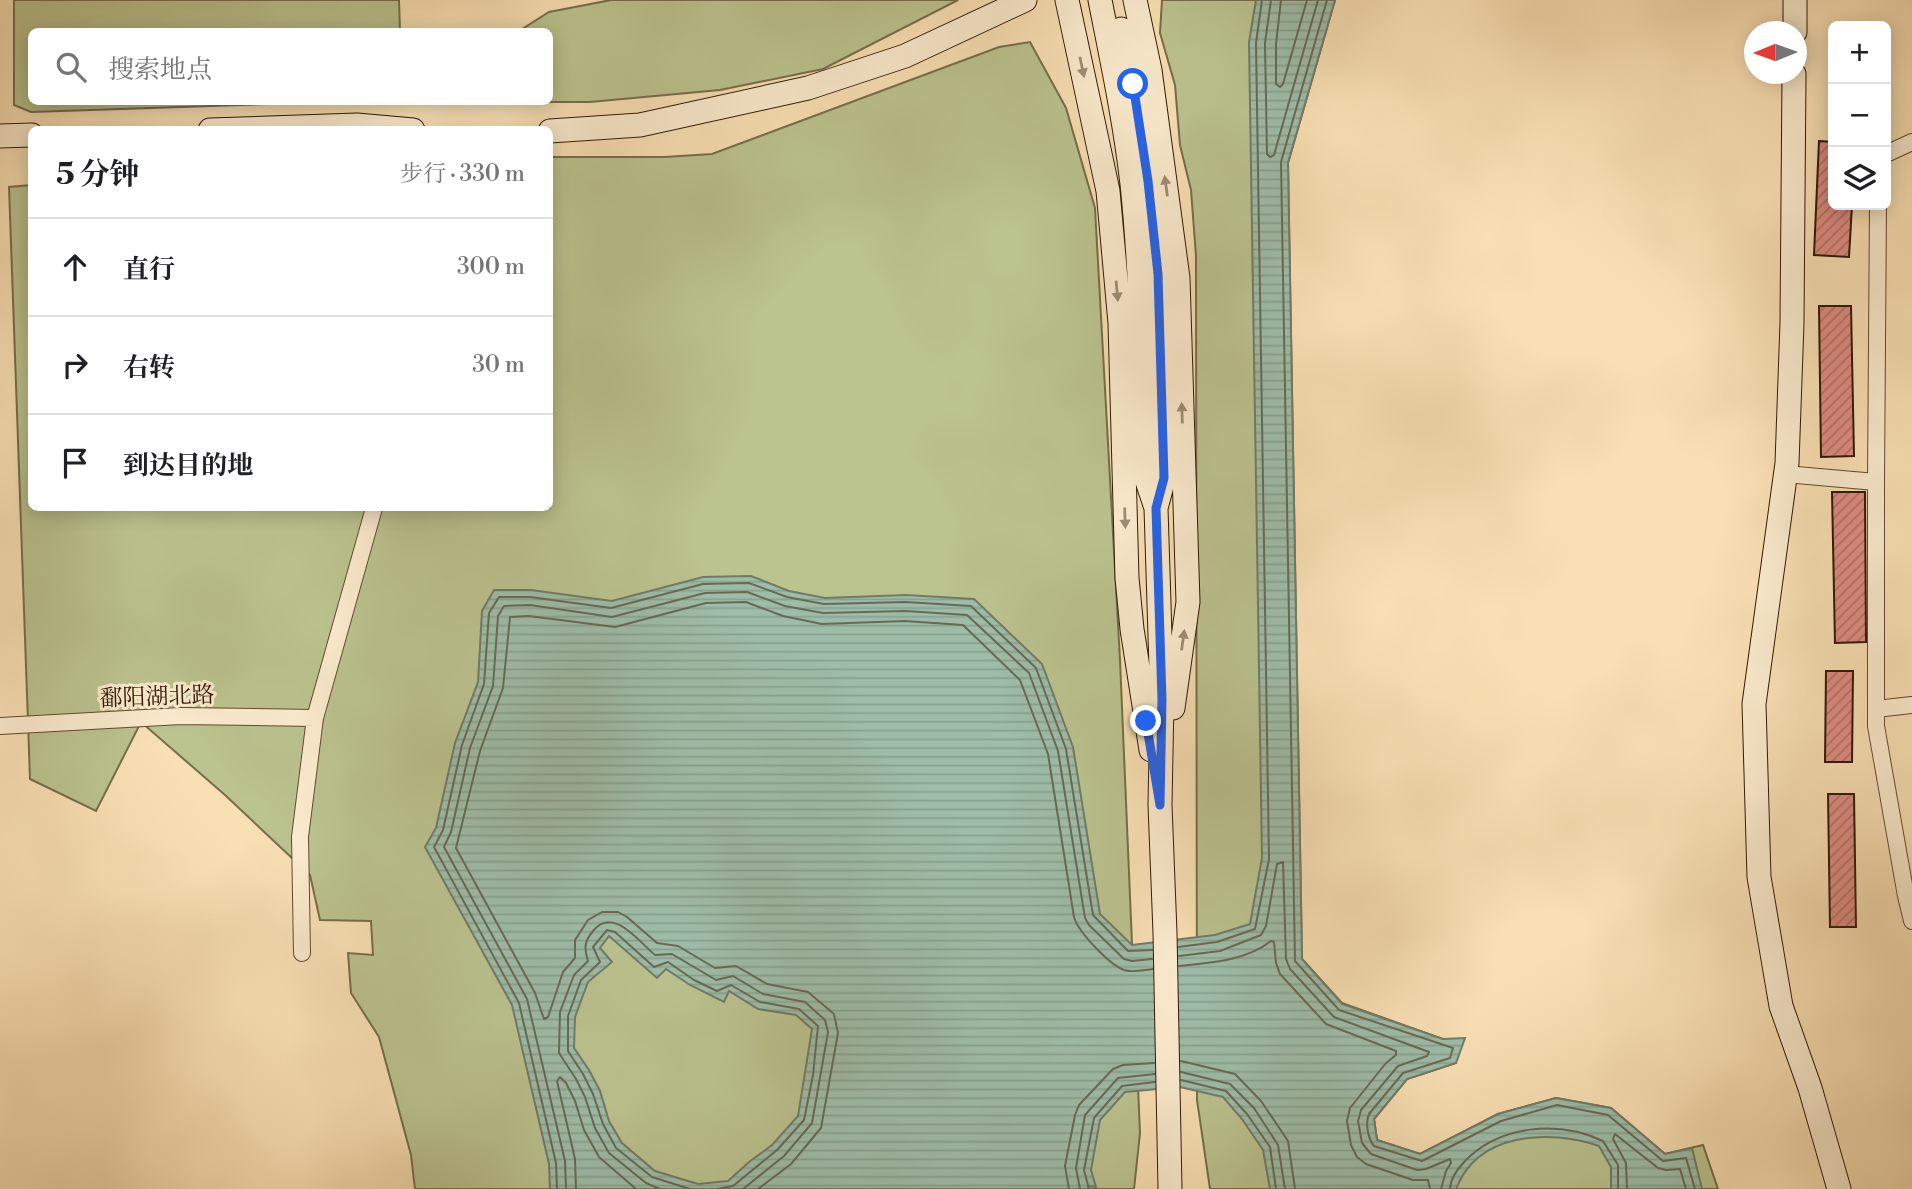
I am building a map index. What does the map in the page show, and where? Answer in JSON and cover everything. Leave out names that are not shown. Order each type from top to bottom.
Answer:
[{"type":"street","points":[[553,131],[640,125],[808,88],[905,56],[1025,0]]},
{"type":"street","points":[[1067,0],[1108,191],[1120,323],[1127,578],[1132,629],[1160,805]]},
{"type":"street","points":[[1100,0],[1149,276]]},
{"type":"street","points":[[1115,0],[1133,84],[1148,181],[1146,478],[1156,508],[1162,700],[1160,805],[1170,1189]]},
{"type":"street","points":[[1135,0],[1150,70],[1179,291],[1188,602],[1160,805]]},
{"type":"street","points":[[1795,0],[1795,21]]},
{"type":"street","points":[[1794,84],[1792,323],[1785,474],[1754,704],[1759,877],[1781,1006],[1810,1088],[1839,1189]]},
{"type":"street","points":[[327,126],[369,126]]},
{"type":"street","points":[[0,136],[28,135]]},
{"type":"street","points":[[1891,152],[1912,142]]},
{"type":"street","points":[[1878,210],[1876,726],[1912,921]]},
{"type":"street","points":[[1785,474],[1876,482]]},
{"type":"street","points":[[302,953],[300,837],[315,718],[373,511]]},
{"type":"street","points":[[1876,709],[1912,705]]},
{"type":"street","name":"鄱阳湖北路","points":[[0,726],[181,716],[315,718]]},
{"type":"green space","points":[[14,0],[399,0],[400,28],[28,28],[28,105],[238,105],[31,112],[14,105]]},
{"type":"green space","points":[[611,0],[958,0],[823,69],[720,90],[590,102],[553,102],[553,28],[524,28],[549,12]]},
{"type":"green space","points":[[1162,0],[1335,0],[1288,163],[1302,959],[1342,1003],[1443,1039],[1456,1063],[1407,1079],[1374,1119],[1377,1140],[1420,1154],[1498,1114],[1556,1098],[1611,1108],[1665,1154],[1703,1145],[1718,1189],[1210,1189],[1197,1100],[1196,256],[1191,190],[1180,145],[1175,85],[1160,33]]},
{"type":"green space","points":[[1030,42],[1066,108],[1095,208],[1120,660],[1140,1133],[1134,1189],[415,1189],[411,1155],[379,1037],[351,993],[348,953],[373,955],[371,921],[320,920],[310,875],[225,795],[141,722],[96,811],[30,779],[9,187],[28,185],[28,511],[553,511],[553,157],[712,154],[999,47]]},
{"type":"water","points":[[1256,0],[1335,0],[1288,163],[1302,959],[1342,1004],[1443,1039],[1465,1038],[1456,1063],[1407,1079],[1374,1119],[1377,1140],[1420,1154],[1498,1114],[1556,1098],[1611,1108],[1665,1154],[1692,1148],[1702,1189],[1611,1189],[1611,1167],[1599,1146],[1538,1137],[1498,1146],[1481,1156],[1466,1170],[1456,1189],[1270,1189],[1263,1150],[1223,1097],[1180,1087],[1125,1092],[1100,1120],[1091,1170],[1096,1187],[1088,1186],[1088,1189],[550,1189],[549,1164],[512,1005],[425,847],[436,828],[455,743],[478,682],[482,611],[494,590],[531,590],[612,601],[703,577],[751,576],[789,591],[825,598],[906,595],[974,599],[1042,664],[1073,747],[1100,914],[1132,945],[1215,935],[1250,924],[1262,858],[1249,42]],"holes":[[[609,936],[657,978],[666,969],[724,1002],[729,991],[758,1009],[796,1015],[812,1029],[798,1116],[772,1145],[728,1181],[698,1184],[655,1171],[622,1143],[609,1121],[600,1091],[574,1048],[575,1017],[588,982],[612,962],[600,948]]]},
{"type":"building","points":[[1819,141],[1828,142],[1828,210],[1852,210],[1849,257],[1814,255]]},
{"type":"building","points":[[1819,306],[1851,306],[1854,456],[1821,457]]},
{"type":"building","points":[[1832,492],[1865,492],[1866,642],[1835,643]]},
{"type":"building","points":[[1826,671],[1853,671],[1852,762],[1825,762]]},
{"type":"building","points":[[1828,794],[1854,794],[1856,927],[1830,927]]},
{"type":"route","points":[[1133,84],[1148,181],[1158,274],[1164,478],[1156,508],[1162,700],[1160,805],[1146,721]]}]
